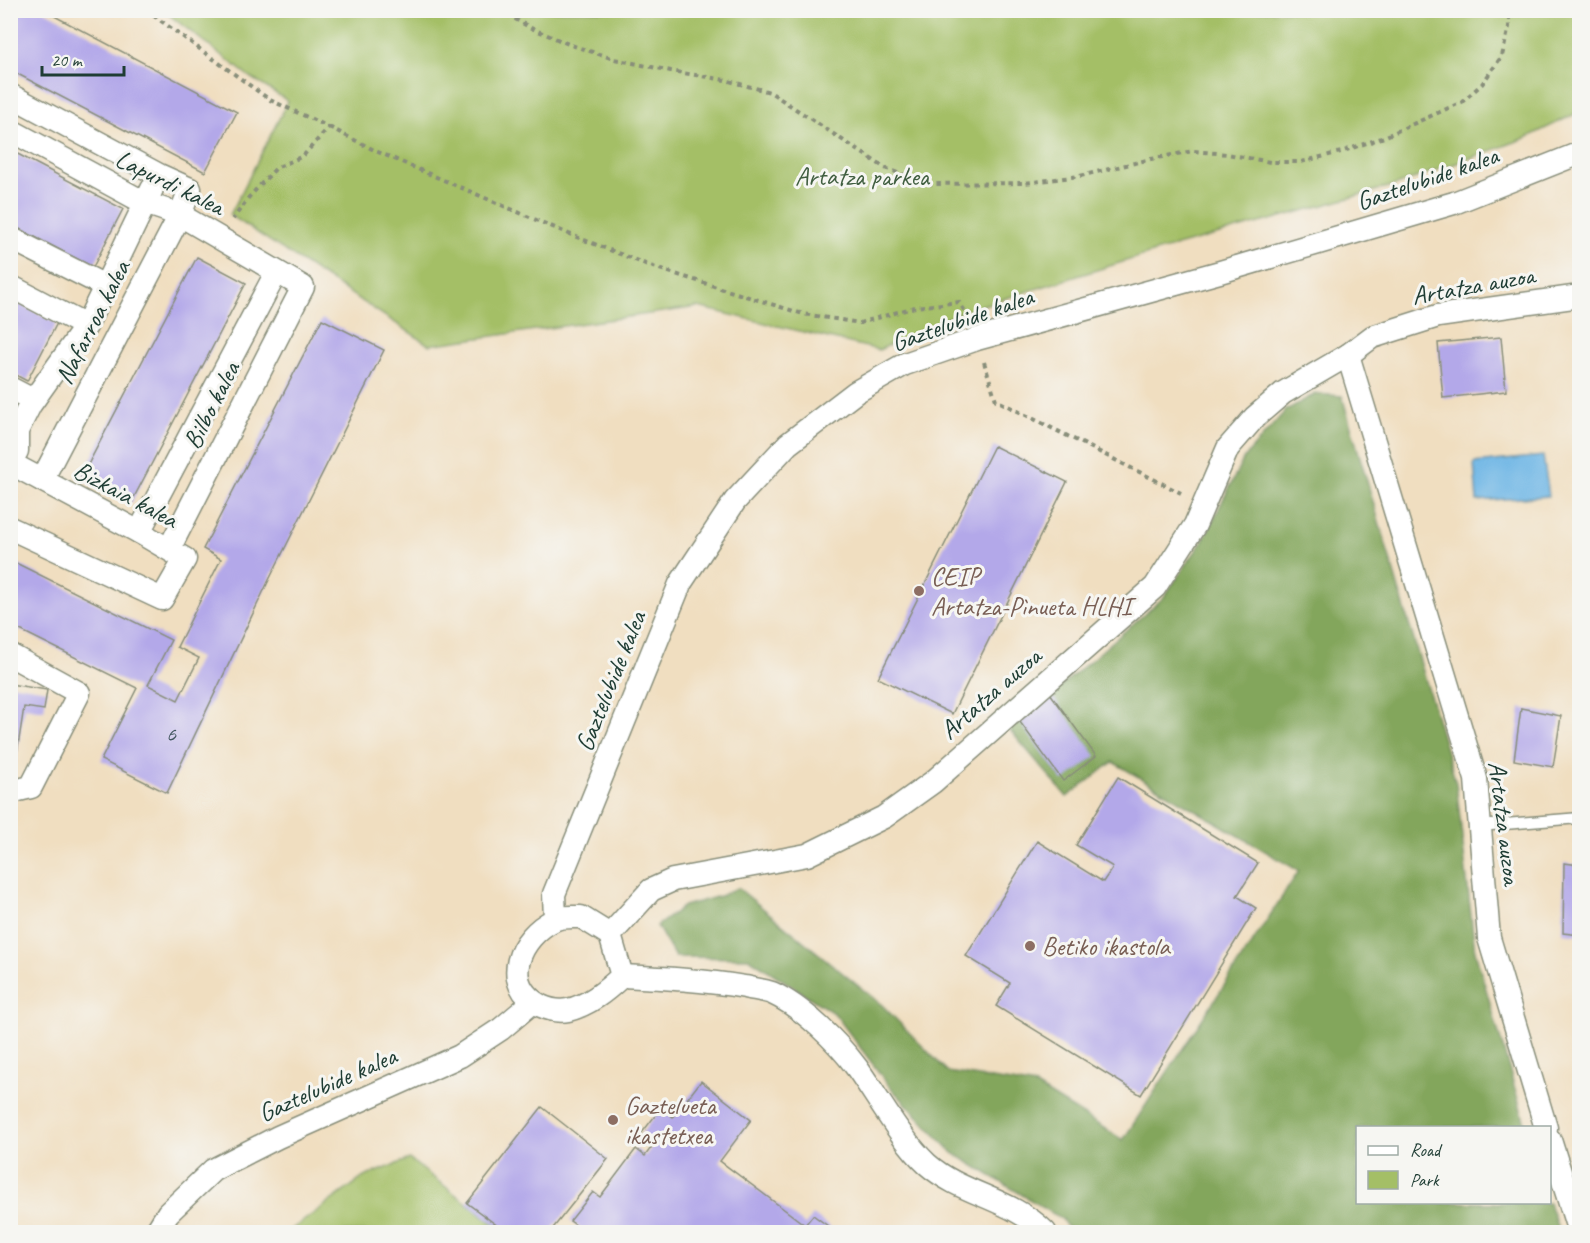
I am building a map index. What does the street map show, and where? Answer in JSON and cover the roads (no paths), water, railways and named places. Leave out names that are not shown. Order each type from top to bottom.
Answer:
[{"type":"street","name":"Lapurdi kalea","points":[[10,95],[159,175],[190,189]]},
{"type":"street","name":"Lapurdi kalea","points":[[10,130],[145,203],[180,215],[303,287]]},
{"type":"street","name":"Gaztelubide kalea","points":[[555,919],[554,894],[680,584],[735,501],[788,444],[856,392],[905,364],[977,339],[1220,272],[1454,203],[1580,153]]},
{"type":"street","name":"Nafarroa kalea","points":[[10,463],[17,451],[14,430],[86,326],[159,175]]},
{"type":"street","name":"Nafarroa kalea","points":[[42,480],[180,215],[190,189]]},
{"type":"street","points":[[10,238],[105,286]]},
{"type":"street","name":"Bilbo kalea","points":[[139,532],[276,273]]},
{"type":"street","points":[[10,286],[86,326]]},
{"type":"street","name":"Bilbo kalea","points":[[169,549],[303,287]]},
{"type":"street","name":"Artatza auzoa","points":[[610,935],[651,890],[673,880],[807,855],[884,817],[924,788],[1155,587],[1195,525],[1228,448],[1255,417],[1283,393],[1348,355],[1372,337],[1438,316],[1580,296]]},
{"type":"street","name":"Artatza auzoa","points":[[1348,355],[1476,779],[1489,938],[1545,1126]]},
{"type":"street","points":[[10,388],[33,400]]},
{"type":"street","name":"Bizkaia kalea","points":[[10,463],[185,559],[162,599],[10,528]]},
{"type":"street","points":[[10,655],[79,693],[31,788],[10,792]]},
{"type":"street","points":[[622,976],[610,935],[581,916],[555,919],[529,939],[516,967],[519,987],[533,1002],[547,1009],[567,1010],[601,996],[622,976],[710,981],[771,993],[807,1014],[854,1064],[909,1143],[927,1163],[946,1177],[1033,1220],[1045,1233]]},
{"type":"street","name":"Gaztelubide kalea","points":[[156,1233],[168,1213],[213,1170],[278,1137],[460,1056],[501,1029],[533,1002]]},
{"type":"street","points":[[1551,1143],[1579,1233]]},
{"type":"lane","points":[[1479,826],[1580,818]]},
{"type":"water","points":[[1543,456],[1549,496],[1477,501],[1474,463]]},
{"type":"place","name":"CEIP Artatza-Pìnueta HLHI","points":[[919,591]]},
{"type":"place","name":"Betiko ikastola","points":[[1030,946]]},
{"type":"place","name":"Gaztelueta ikastetxea","points":[[613,1120]]},
{"type":"park label","name":"Artatza parkea","points":[[862,176]]}]
